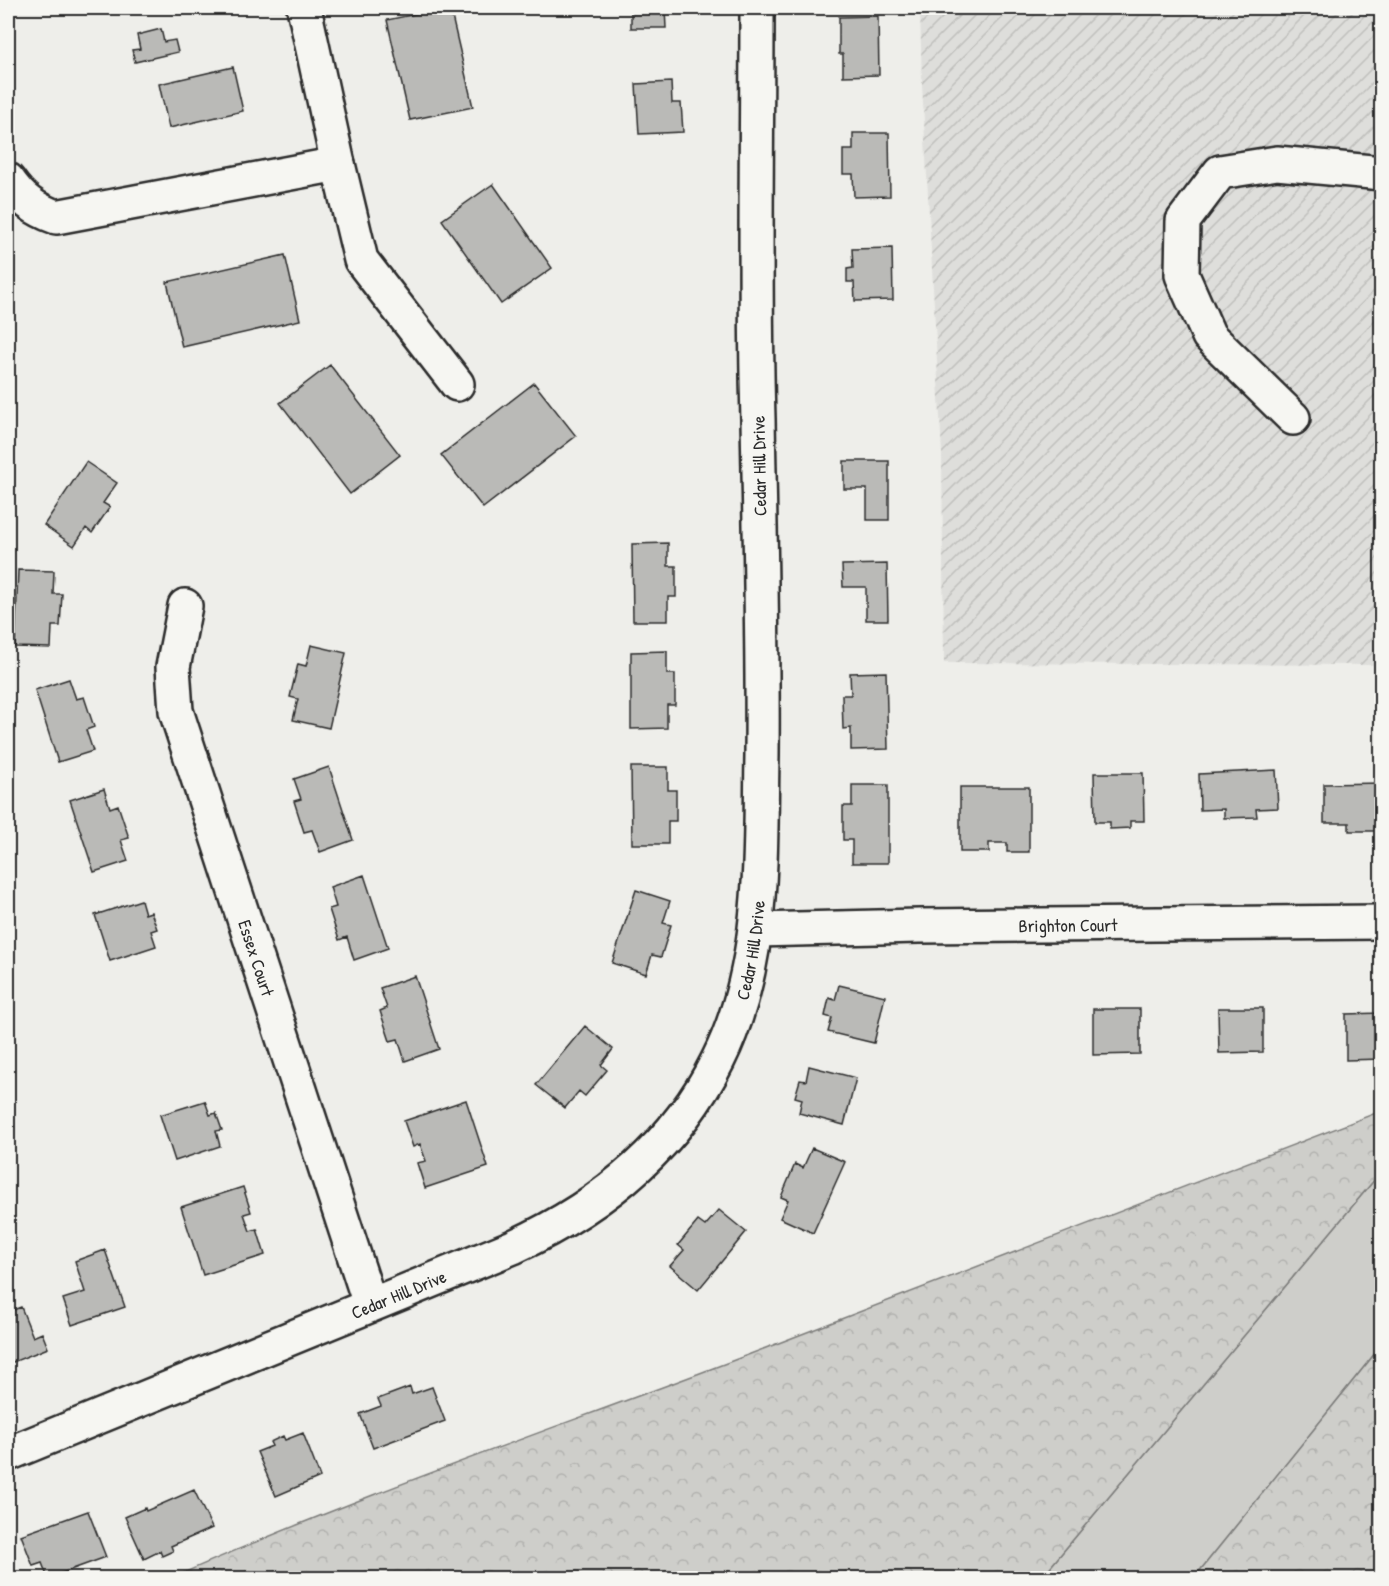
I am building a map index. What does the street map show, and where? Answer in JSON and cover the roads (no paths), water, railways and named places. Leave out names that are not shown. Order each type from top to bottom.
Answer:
[{"type":"street","points":[[304,8],[338,164],[362,260],[457,384]]},
{"type":"street","name":"Cedar Hill Drive","points":[[8,1454],[541,1234],[596,1202],[637,1168],[686,1113],[718,1059],[735,1015],[748,969],[756,930],[760,888],[763,643],[756,351],[757,8]]},
{"type":"street","points":[[1293,418],[1209,336],[1182,275],[1183,221],[1220,172],[1277,163],[1382,173]]},
{"type":"street","points":[[8,180],[26,202],[56,217],[338,164]]},
{"type":"street","name":"Essex Court","points":[[184,606],[173,667],[176,711],[370,1304]]},
{"type":"street","name":"Brighton Court","points":[[756,930],[930,925],[1382,922]]}]
